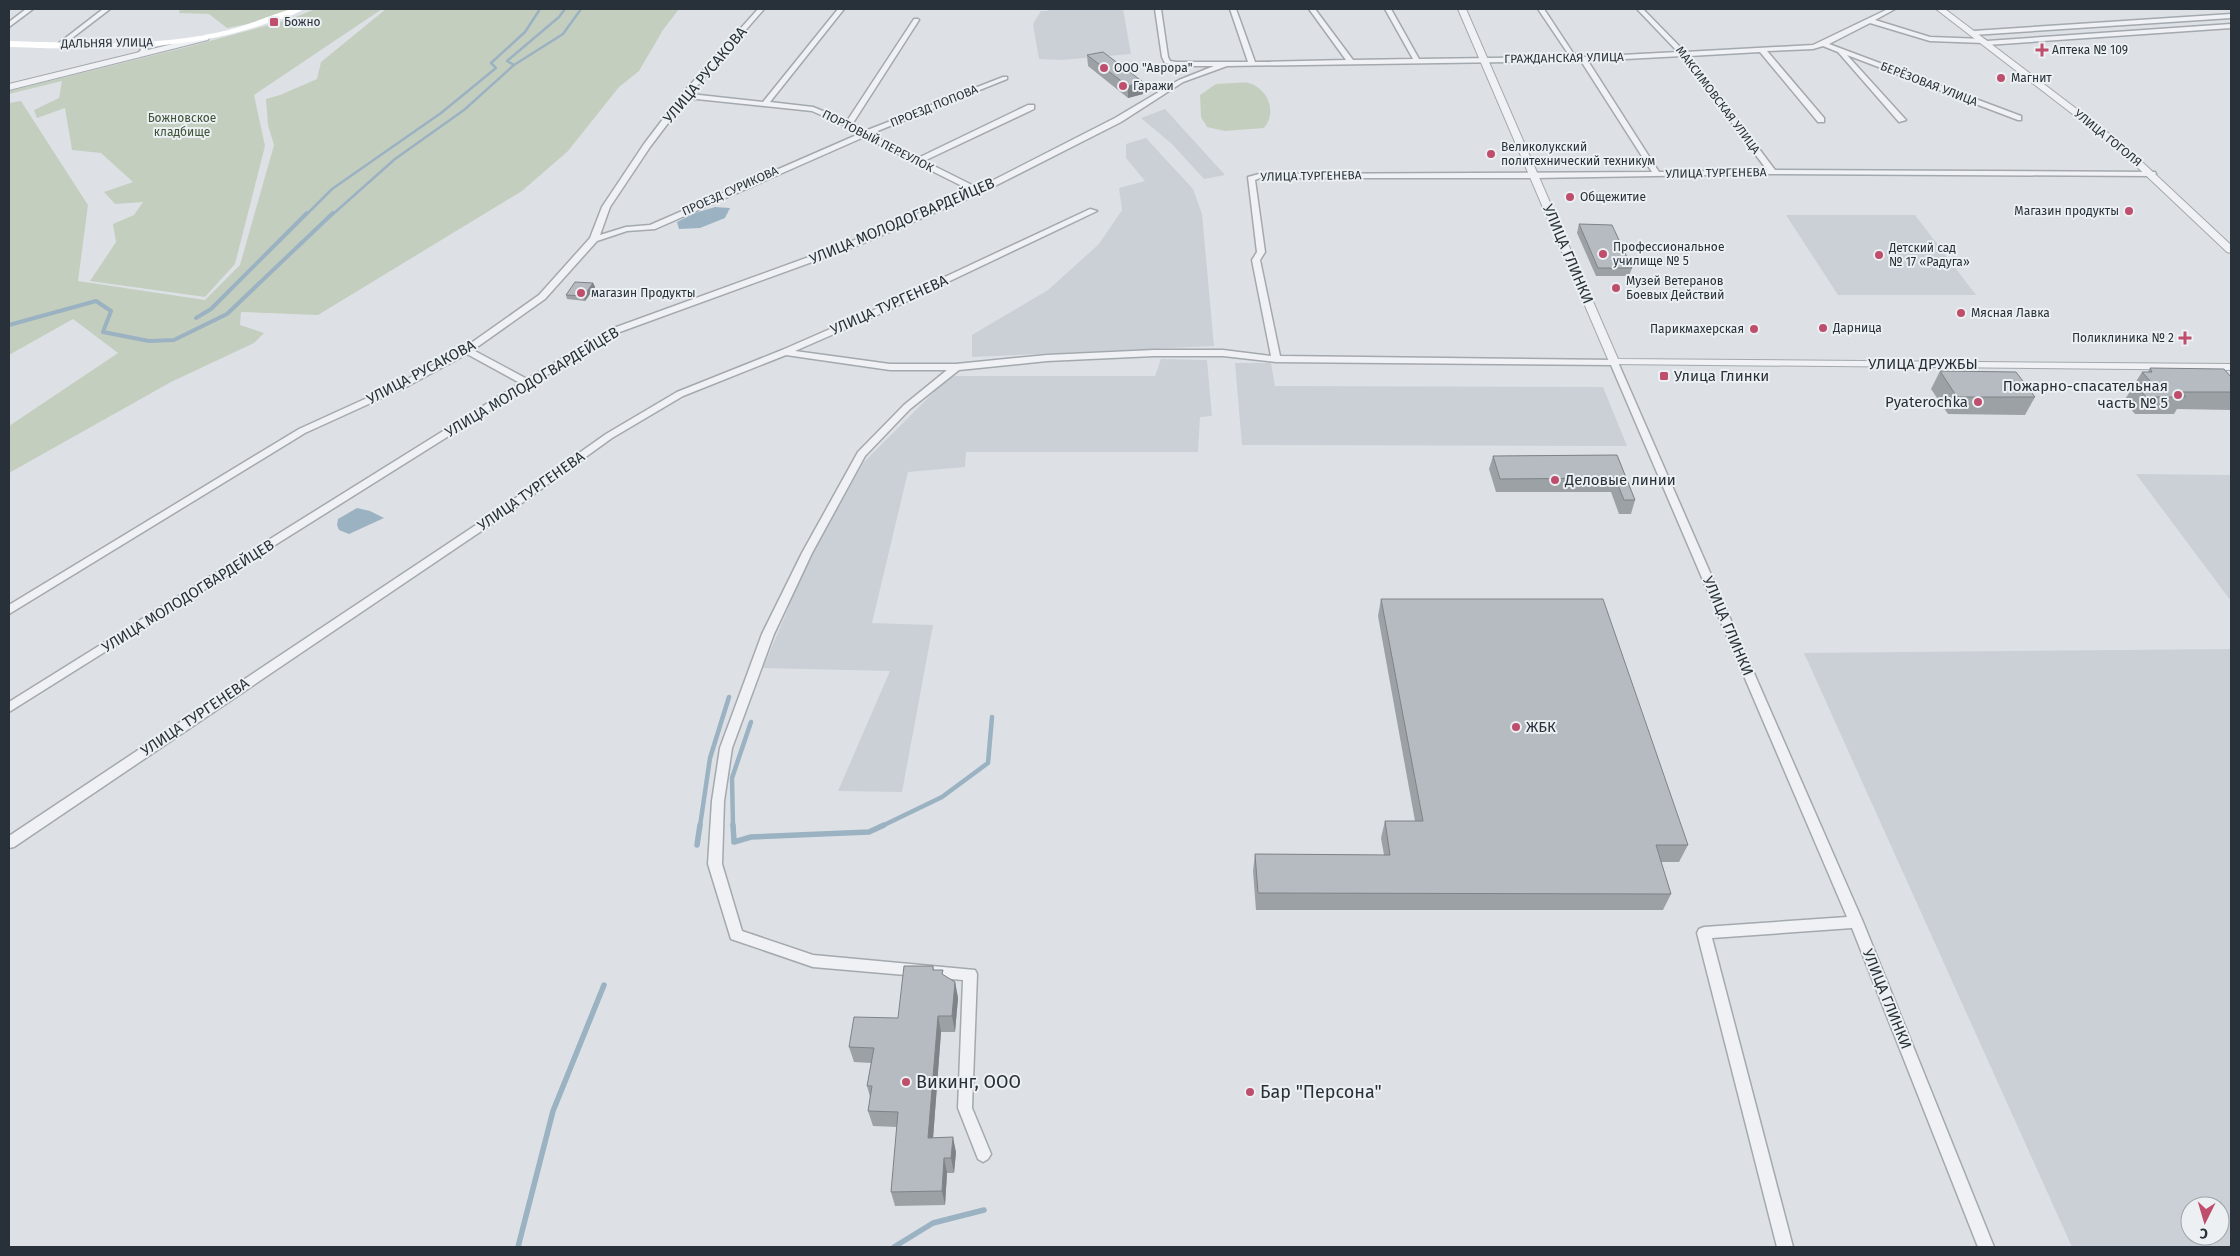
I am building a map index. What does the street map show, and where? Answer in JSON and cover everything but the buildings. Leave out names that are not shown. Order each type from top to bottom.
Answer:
[{"type":"main road","name":"ДАЛЬНЯЯ УЛИЦА","points":[[9,44],[135,44],[205,38],[299,9]]},
{"type":"street","points":[[9,25],[30,9]]},
{"type":"street","points":[[61,44],[107,9]]},
{"type":"street","name":"УЛИЦА РУСАКОВА","points":[[9,610],[302,431],[403,385],[467,350],[542,297],[594,239],[606,207],[647,146],[685,96],[761,9]]},
{"type":"street","points":[[765,104],[841,9]]},
{"type":"street","name":"ГРАЖДАНСКАЯ УЛИЦА","points":[[1158,9],[1164,57],[1167,62],[1176,64],[1583,59],[1812,47],[1823,44],[1892,9]]},
{"type":"street","points":[[1233,9],[1252,63]]},
{"type":"street","points":[[1312,9],[1351,62]]},
{"type":"street","points":[[1388,9],[1417,61]]},
{"type":"street","name":"УЛИЦА ГЛИНКИ","points":[[1462,9],[1856,922],[1986,1247]]},
{"type":"street","points":[[1541,9],[1570,54],[1583,59],[1656,174]]},
{"type":"street","name":"МАКСИМОВСКАЯ УЛИЦА","points":[[1640,9],[1684,54],[1773,172]]},
{"type":"street","name":"УЛИЦА ГОГОЛЯ","points":[[1940,9],[1980,38],[2152,174],[2231,250]]},
{"type":"street","points":[[1980,38],[2231,16]]},
{"type":"street","points":[[849,124],[916,20]]},
{"type":"street","points":[[1870,21],[1930,39],[2231,26]]},
{"type":"street","points":[[9,87],[205,38]]},
{"type":"street","points":[[135,44],[143,46],[145,50],[140,54]]},
{"type":"street","name":"БЕРЁЗОВАЯ УЛИЦА","points":[[1823,44],[2018,118]]},
{"type":"street","points":[[1761,49],[1821,120]]},
{"type":"street","name":"БЕРЁЗОВАЯ УЛИЦА","points":[[1839,51],[1902,120]]},
{"type":"street","name":"УЛИЦА МОЛОДОГВАРДЕЙЦЕВ","points":[[9,708],[527,383],[614,331],[853,244],[978,191],[1118,120],[1181,81],[1226,64]]},
{"type":"street","name":"ПРОЕЗД ПОПОВА","points":[[864,134],[1005,78]]},
{"type":"street","name":"ПОРТОВЫЙ ПЕРЕУЛОК","points":[[685,96],[813,109],[849,124],[864,134],[978,191]]},
{"type":"street","points":[[918,161],[1031,107]]},
{"type":"street","name":"ПРОЕЗД СУРИКОВА","points":[[594,239],[626,230],[652,227],[864,134]]},
{"type":"street","name":"УЛИЦА ТУРГЕНЕВА","points":[[1276,359],[1256,260],[1261,252],[1251,179],[1259,176],[1534,176],[1773,172],[2152,174]]},
{"type":"street","name":"УЛИЦА ТУРГЕНЕВА","points":[[9,843],[504,511],[609,436],[680,394],[785,352],[1093,211]]},
{"type":"street","points":[[467,350],[527,383]]},
{"type":"street","points":[[785,352],[890,367],[956,367],[1047,358],[1154,353],[1223,353],[1276,359],[1614,362]]},
{"type":"street","name":"УЛИЦА ДРУЖБЫ","points":[[1614,362],[2231,367]]},
{"type":"street","points":[[956,367],[907,407],[861,454],[807,553],[768,634],[726,748],[718,801],[715,864],[736,935],[813,961],[970,974],[965,1108],[983,1154]]},
{"type":"street","points":[[1786,1247],[1704,933],[1856,922]]},
{"type":"shaded area","points":[[1050,9],[1123,9],[1131,54],[1061,60],[1039,59],[1033,24],[1041,11]]},
{"type":"shaded area","points":[[1165,109],[1225,175],[1204,179],[1172,144],[1141,118]]},
{"type":"shaded area","points":[[1146,138],[1193,189],[1202,214],[1214,346],[972,357],[972,335],[1048,290],[1099,244],[1122,210],[1119,188],[1145,181],[1126,158],[1126,144]]},
{"type":"shaded area","name":"Детский сад № 17 «Радуга»","points":[[1786,215],[1915,215],[1976,295],[1838,295]]},
{"type":"shaded area","points":[[1161,359],[1207,360],[1212,416],[1200,417],[1198,452],[966,452],[965,467],[908,472],[872,623],[933,625],[902,792],[838,791],[890,671],[763,668],[809,559],[864,462],[950,376],[1155,376]]},
{"type":"shaded area","points":[[1235,363],[1271,363],[1275,386],[1603,387],[1627,446],[1242,445]]},
{"type":"shaded area","points":[[2136,474],[2231,475],[2231,601]]},
{"type":"shaded area","points":[[2231,649],[2231,1247],[2072,1247],[1804,653]]},
{"type":"green space","points":[[180,9],[295,9],[253,23],[227,28],[209,14],[179,13]]},
{"type":"green space","name":"Божновское кладбище","points":[[315,9],[382,9],[254,95],[265,146],[235,264],[205,297],[90,281],[116,242],[113,224],[134,215],[143,202],[115,204],[104,192],[133,182],[101,153],[72,150],[65,108],[37,118],[34,110],[59,98],[62,81],[9,94],[9,91],[195,45],[291,19]]},
{"type":"green space","points":[[386,9],[679,9],[663,30],[639,71],[619,87],[568,151],[522,191],[318,315],[241,312],[240,325],[264,333],[254,343],[171,382],[9,473],[9,426],[118,353],[73,319],[9,355],[9,103],[21,101],[88,205],[78,281],[205,300],[240,265],[274,145],[268,125],[266,99],[317,79],[321,62]]},
{"type":"green space","points":[[1249,83],[1262,90],[1269,102],[1270,115],[1264,128],[1225,131],[1207,127],[1201,117],[1200,95],[1216,84]]},
{"type":"water","points":[[715,207],[730,208],[725,218],[700,228],[679,229],[677,222],[695,213]]},
{"type":"water","points":[[357,508],[370,511],[384,518],[349,534],[339,530],[337,525],[338,519]]},
{"type":"waterway","points":[[306,215],[332,189],[441,113],[496,68],[491,63],[525,32],[540,9]]},
{"type":"waterway","points":[[514,65],[507,61],[559,17],[565,9]]},
{"type":"waterway","points":[[514,65],[563,34],[581,9]]},
{"type":"waterway","points":[[332,215],[395,159],[464,110],[514,65]]},
{"type":"waterway","points":[[196,318],[211,309],[307,213]]},
{"type":"waterway","points":[[9,325],[96,301],[111,311],[103,332],[149,341],[174,340],[227,314],[333,213]]},
{"type":"waterway","points":[[700,826],[710,758],[729,697]]},
{"type":"waterway","points":[[882,826],[942,797],[988,763],[992,717]]},
{"type":"waterway","points":[[733,826],[732,778],[751,722]]},
{"type":"waterway","points":[[697,845],[700,825]]},
{"type":"waterway","points":[[733,825],[734,842],[751,837],[869,832],[884,825]]},
{"type":"waterway","points":[[518,1247],[553,1111],[604,985]]},
{"type":"waterway","points":[[894,1247],[933,1223],[984,1210]]},
{"type":"place","name":"Божно","points":[[274,22]]},
{"type":"place","name":"Аптека № 109","points":[[2042,50]]},
{"type":"place","name":"ООО \"Аврора\"","points":[[1104,68]]},
{"type":"place","name":"Магнит","points":[[2001,78]]},
{"type":"place","name":"Гаражи","points":[[1123,86]]},
{"type":"place","name":"Великолукский политехнический техникум","points":[[1491,154]]},
{"type":"place","name":"Общежитие","points":[[1570,197]]},
{"type":"place","name":"Магазин продукты","points":[[2129,211]]},
{"type":"place","name":"Профессиональное училище № 5","points":[[1603,254]]},
{"type":"place","name":"Детский сад № 17 «Радуга»","points":[[1879,255]]},
{"type":"place","name":"Музей Ветеранов Боевых Действий","points":[[1616,288]]},
{"type":"place","name":"магазин Продукты","points":[[581,293]]},
{"type":"place","name":"Мясная Лавка","points":[[1961,313]]},
{"type":"place","name":"Дарница","points":[[1823,328]]},
{"type":"place","name":"Парикмахерская","points":[[1754,329]]},
{"type":"place","name":"Поликлиника № 2","points":[[2185,338]]},
{"type":"place","name":"Улица Глинки","points":[[1664,376]]},
{"type":"place","name":"Пожарно-спасательная часть № 5","points":[[2178,395]]},
{"type":"place","name":"Pyaterochka","points":[[1978,402]]},
{"type":"place","name":"Деловые линии","points":[[1555,480]]},
{"type":"place","name":"ЖБК","points":[[1516,727]]},
{"type":"place","name":"Викинг, ООО","points":[[906,1082]]},
{"type":"place","name":"Бар \"Персона\"","points":[[1250,1092]]}]
